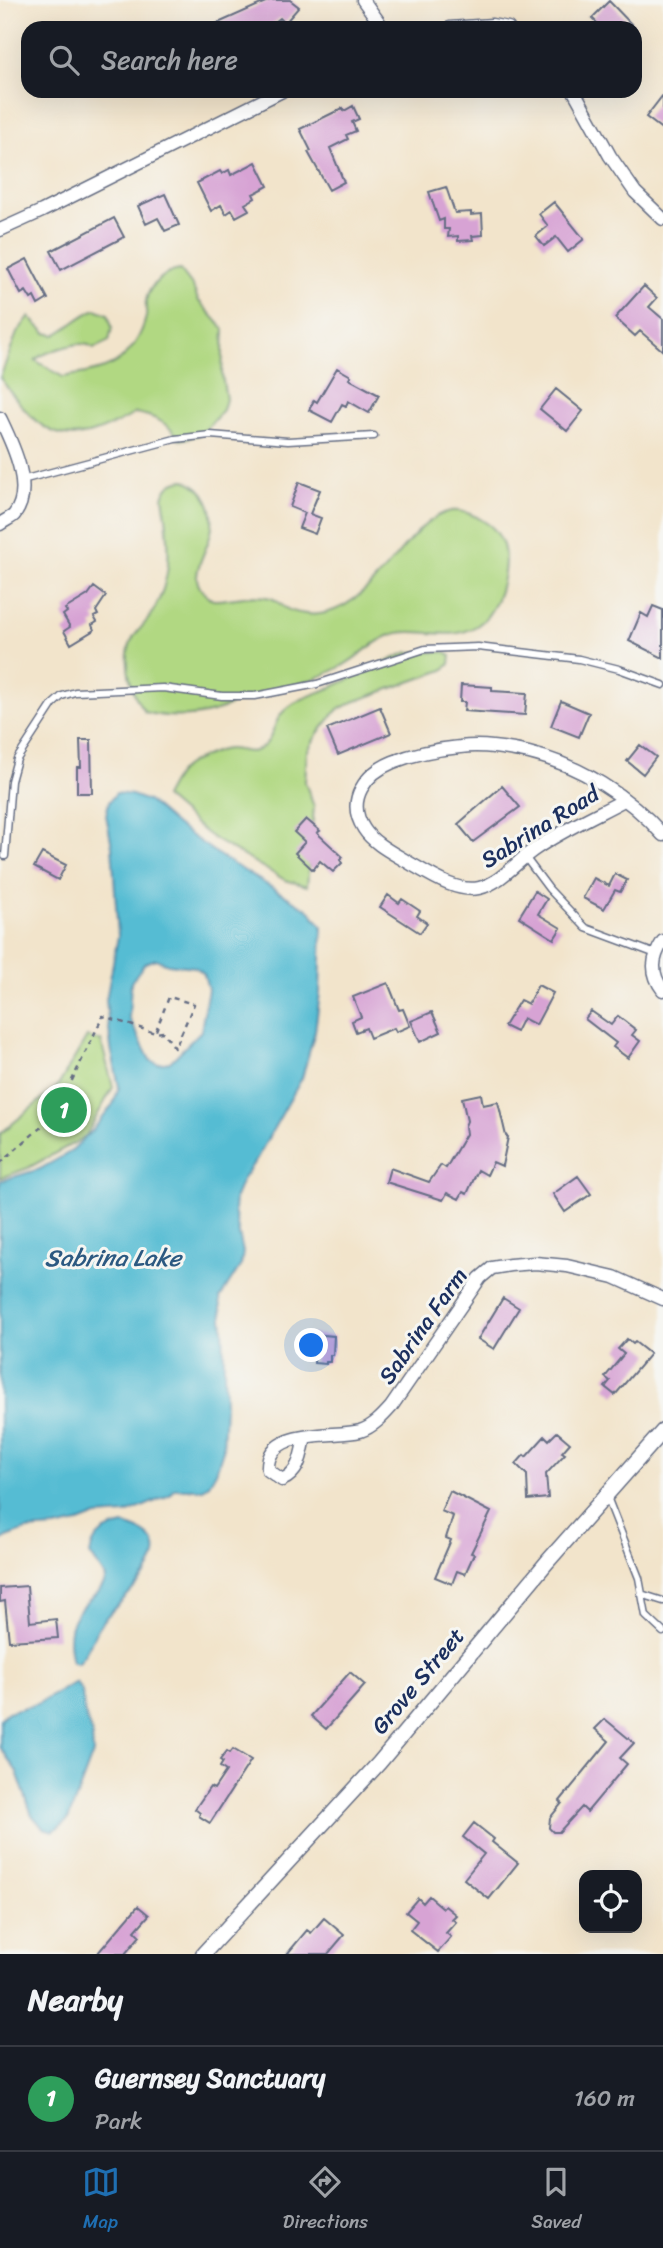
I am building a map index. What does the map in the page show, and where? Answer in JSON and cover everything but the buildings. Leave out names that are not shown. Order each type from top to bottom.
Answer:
[{"type":"street","points":[[363,0],[378,21]]},
{"type":"street","points":[[0,230],[268,98]]},
{"type":"street","points":[[577,98],[610,156],[635,192],[663,219]]},
{"type":"street","points":[[0,418],[15,449],[22,480],[21,500],[14,516],[0,524]]},
{"type":"street","name":"Sabrina Road","points":[[624,800],[574,826],[486,886],[470,889],[453,884],[397,856],[369,835],[356,808],[361,787],[372,775],[394,762],[461,746],[483,747],[528,753],[561,763],[594,779],[624,800],[659,831]]},
{"type":"street","points":[[663,941],[653,964],[654,976],[663,989]]},
{"type":"street","name":"Sabrina Farm","points":[[304,1437],[362,1431],[378,1421],[391,1407],[480,1278],[492,1268],[535,1263],[567,1266],[614,1277],[663,1298]]},
{"type":"street","name":"Grove Street","points":[[203,1954],[379,1763],[548,1561],[663,1431]]},
{"type":"lane","points":[[22,480],[174,439],[210,435],[288,442],[374,436]]},
{"type":"lane","points":[[5,856],[11,781],[17,759],[54,704],[62,696],[75,692],[163,688],[222,696],[255,696],[317,684],[425,649],[478,646],[579,659],[619,669],[663,685]]},
{"type":"lane","points":[[525,857],[549,889],[586,928],[656,954]]},
{"type":"lane","points":[[607,1495],[639,1578],[646,1616],[663,1632]]},
{"type":"lane","points":[[641,1594],[663,1601]]},
{"type":"path","points":[[0,1163],[40,1128],[65,1095],[103,1016],[155,1032],[163,1032],[175,1048],[194,1004],[169,997],[155,1032]]},
{"type":"green space","points":[[180,270],[193,287],[198,300],[224,329],[222,375],[226,399],[223,410],[202,434],[180,440],[160,421],[135,413],[101,430],[67,436],[54,432],[31,416],[0,378],[17,333],[29,317],[46,333],[55,335],[96,309],[108,314],[112,327],[109,341],[94,348],[83,344],[66,347],[35,360],[63,377],[115,363],[129,350],[139,335],[146,317],[146,301],[150,289],[163,276]]},
{"type":"green space","points":[[185,480],[199,488],[211,508],[211,532],[197,577],[198,585],[213,600],[264,597],[298,613],[310,614],[325,613],[344,606],[378,578],[421,529],[435,517],[451,511],[469,513],[482,520],[500,537],[505,565],[497,599],[489,615],[472,628],[450,634],[414,632],[391,635],[330,672],[216,711],[179,716],[145,712],[132,687],[128,667],[129,648],[155,609],[166,578],[168,549],[163,497],[171,484]]},
{"type":"green space","points":[[408,652],[446,652],[451,656],[450,664],[443,670],[337,710],[307,752],[305,782],[314,807],[307,886],[285,880],[219,842],[164,797],[178,773],[191,763],[225,749],[250,752],[257,750],[268,741],[279,716],[293,704]]},
{"type":"green space","points":[[87,1037],[101,1041],[113,1087],[85,1137],[28,1168],[0,1178],[0,1134],[58,1086]]},
{"type":"water","name":"Sabrina Lake","points":[[116,793],[148,801],[176,825],[223,858],[309,910],[322,926],[320,993],[315,1031],[302,1078],[242,1180],[235,1197],[234,1211],[243,1252],[241,1265],[220,1298],[225,1405],[223,1450],[209,1484],[203,1489],[175,1489],[170,1495],[126,1514],[97,1516],[55,1528],[26,1530],[0,1542],[0,1181],[40,1169],[70,1152],[92,1131],[113,1104],[119,1087],[111,1048],[106,1000],[118,936],[112,846],[106,815],[109,802]],"holes":[[[156,959],[168,964],[195,967],[204,974],[208,989],[201,1031],[170,1062],[158,1064],[150,1060],[129,1018],[131,982],[145,963]]]},
{"type":"water","points":[[124,1525],[145,1534],[154,1544],[155,1557],[148,1571],[102,1622],[81,1659],[77,1663],[72,1662],[70,1628],[82,1607],[100,1590],[106,1578],[90,1554],[92,1547],[101,1534]]},
{"type":"water","points":[[76,1682],[82,1692],[84,1711],[92,1734],[93,1753],[68,1820],[53,1831],[43,1828],[32,1815],[17,1772],[0,1747],[0,1719],[8,1712],[37,1704]]},
{"type":"place","name":"Guernsey Sanctuary","points":[[64,1110]]}]
